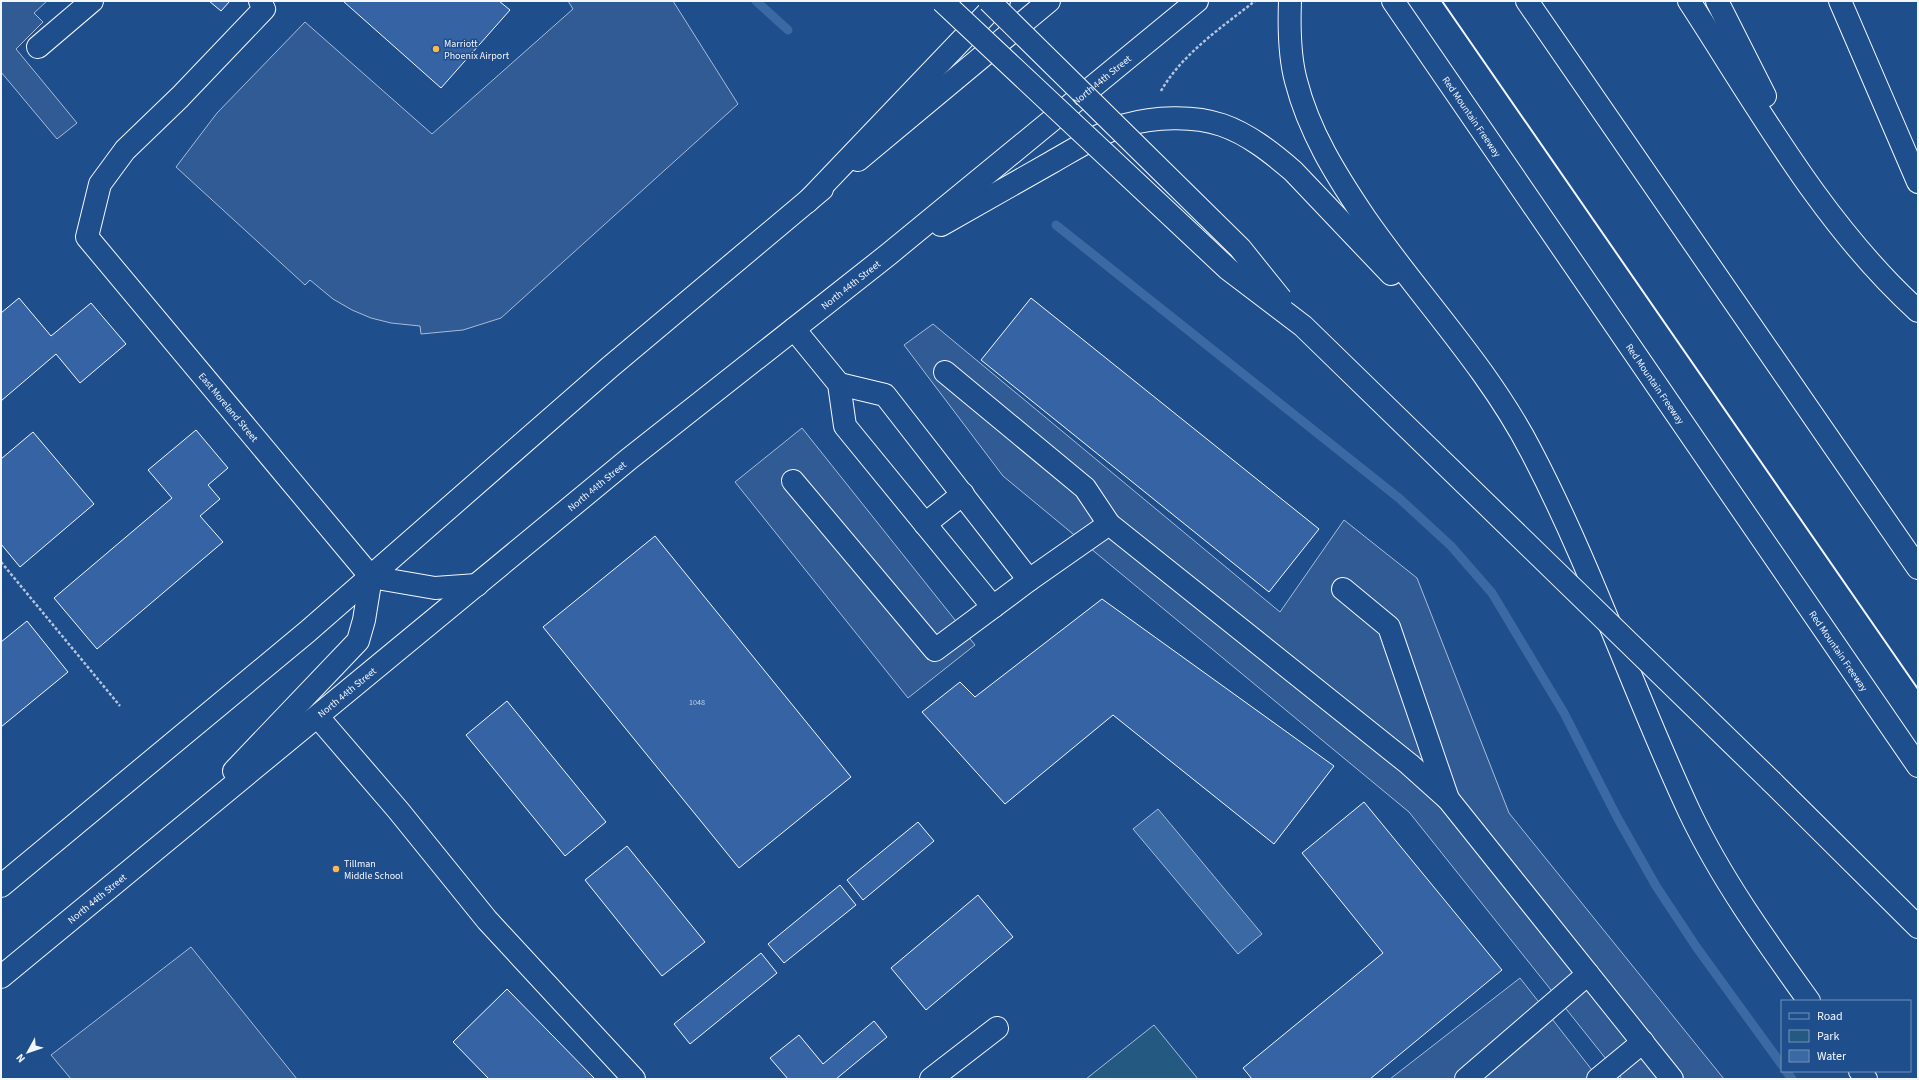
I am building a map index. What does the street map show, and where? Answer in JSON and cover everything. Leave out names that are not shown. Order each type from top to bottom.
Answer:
[{"type":"main road","points":[[38,47],[92,1]]},
{"type":"main road","name":"East Moreland Street","points":[[260,1],[264,9],[180,97],[125,150],[100,184],[87,237],[370,577]]},
{"type":"main road","points":[[942,1],[1228,268],[1302,326],[1772,782],[1918,927]]},
{"type":"main road","points":[[989,1],[1240,248],[1302,326]]},
{"type":"main road","points":[[807,202],[1000,1]]},
{"type":"main road","points":[[1,886],[370,577],[610,367],[1049,1]]},
{"type":"main road","name":"North 44th Street","points":[[1,977],[675,422],[889,254],[1197,1]]},
{"type":"main road","points":[[1290,1],[1291,50],[1295,78],[1312,129],[1342,184],[1389,252],[1468,354],[1530,447],[1556,499],[1690,814],[1714,860],[1746,913],[1808,1000]]},
{"type":"main road","name":"Red Mountain Freeway","points":[[1394,1],[1918,766]]},
{"type":"main road","points":[[1527,1],[1918,568]]},
{"type":"main road","points":[[1689,1],[1813,192],[1845,233],[1873,265],[1918,311]]},
{"type":"main road","points":[[1717,1],[1813,192]]},
{"type":"main road","points":[[1833,1],[1869,68]]},
{"type":"main road","points":[[1840,1],[1918,182]]},
{"type":"main road","points":[[889,254],[1075,150],[1118,128],[1141,121],[1160,119],[1202,120],[1221,124],[1240,133],[1276,156],[1293,170],[1468,354]]},
{"type":"main road","points":[[794,329],[838,384],[845,426],[993,607]]},
{"type":"main road","points":[[945,372],[1085,488],[1110,524],[1408,764],[1448,799],[1672,1079]]},
{"type":"main road","points":[[838,384],[885,395],[1029,580]]},
{"type":"main road","points":[[793,482],[935,650],[1029,580],[1110,524]]},
{"type":"main road","points":[[925,524],[963,494]]},
{"type":"main road","points":[[370,577],[435,588],[477,585]]},
{"type":"main road","points":[[160,847],[358,641],[364,620],[370,577]]},
{"type":"main road","points":[[1343,589],[1389,627],[1448,799]]},
{"type":"main road","points":[[318,717],[398,810],[486,920],[634,1079]]},
{"type":"main road","points":[[1466,1079],[1588,974]]},
{"type":"main road","points":[[931,1079],[997,1028]]},
{"type":"main road","points":[[1598,1079],[1643,1042]]},
{"type":"path","points":[[1159,95],[1170,75],[1215,32],[1255,1]]},
{"type":"path","points":[[1,562],[120,706]]},
{"type":"green space","points":[[1154,1025],[1198,1079],[1086,1079]]},
{"type":"shaded area","points":[[1,1],[47,1],[34,13],[43,22],[16,49],[77,123],[57,139],[1,72]]},
{"type":"shaded area","points":[[568,1],[673,1],[738,104],[501,318],[463,330],[421,334],[420,326],[391,323],[371,318],[352,310],[333,299],[310,280],[305,285],[176,167],[217,113],[305,22],[432,134],[573,9]]},
{"type":"shaded area","points":[[933,324],[1280,612],[1344,520],[1417,578],[1509,813],[1724,1079],[1622,1079],[1409,812],[1003,476],[904,345]]},
{"type":"shaded area","points":[[802,428],[975,645],[908,698],[735,482]]},
{"type":"shaded area","points":[[191,947],[297,1079],[71,1079],[51,1055]]},
{"type":"shaded area","points":[[1520,978],[1599,1079],[1390,1079]]},
{"type":"water","points":[[1158,809],[1262,934],[1238,954],[1133,829]]},
{"type":"building","points":[[209,1],[230,1],[221,11]]},
{"type":"building","name":"Marriott Phoenix Airport","points":[[343,1],[499,1],[510,10],[441,88]]},
{"type":"building","points":[[19,298],[51,336],[91,303],[126,344],[80,383],[56,354],[1,401],[1,313]]},
{"type":"building","points":[[1031,298],[1319,529],[1269,592],[981,360]]},
{"type":"building","points":[[196,430],[228,468],[208,485],[220,499],[200,516],[223,542],[97,649],[54,598],[172,498],[148,470]]},
{"type":"building","points":[[33,432],[94,504],[20,567],[1,544],[1,459]]},
{"type":"building","points":[[655,536],[851,777],[739,868],[543,627]]},
{"type":"building","points":[[1102,599],[1334,766],[1274,844],[1113,715],[1005,804],[922,712],[960,682],[975,697]]},
{"type":"building","points":[[27,621],[68,672],[1,727],[1,642]]},
{"type":"building","points":[[507,701],[606,822],[565,856],[466,735]]},
{"type":"building","points":[[1364,802],[1502,970],[1370,1079],[1252,1079],[1243,1068],[1383,953],[1302,853]]},
{"type":"building","points":[[918,822],[934,841],[863,900],[847,880]]},
{"type":"building","points":[[627,846],[705,942],[662,976],[585,880]]},
{"type":"building","points":[[840,885],[856,905],[784,963],[768,944]]},
{"type":"building","points":[[978,895],[1013,937],[926,1010],[891,968]]},
{"type":"building","points":[[761,953],[777,973],[690,1044],[674,1024]]},
{"type":"building","points":[[507,989],[595,1079],[489,1079],[453,1042]]},
{"type":"building","points":[[874,1021],[887,1037],[836,1079],[788,1079],[770,1058],[799,1035],[823,1064]]},
{"type":"waterway","points":[[756,1],[788,30]]},
{"type":"waterway","points":[[1056,225],[1400,499],[1451,546],[1492,593],[1564,713],[1617,817],[1656,886],[1697,948],[1781,1064]]},
{"type":"waterway","points":[[1787,1072],[1792,1079]]},
{"type":"wall","points":[[1442,1],[1918,689]]},
{"type":"place","name":"Marriott Phoenix Airport","points":[[436,49]]},
{"type":"place","name":"Tillman Middle School","points":[[336,869]]}]
